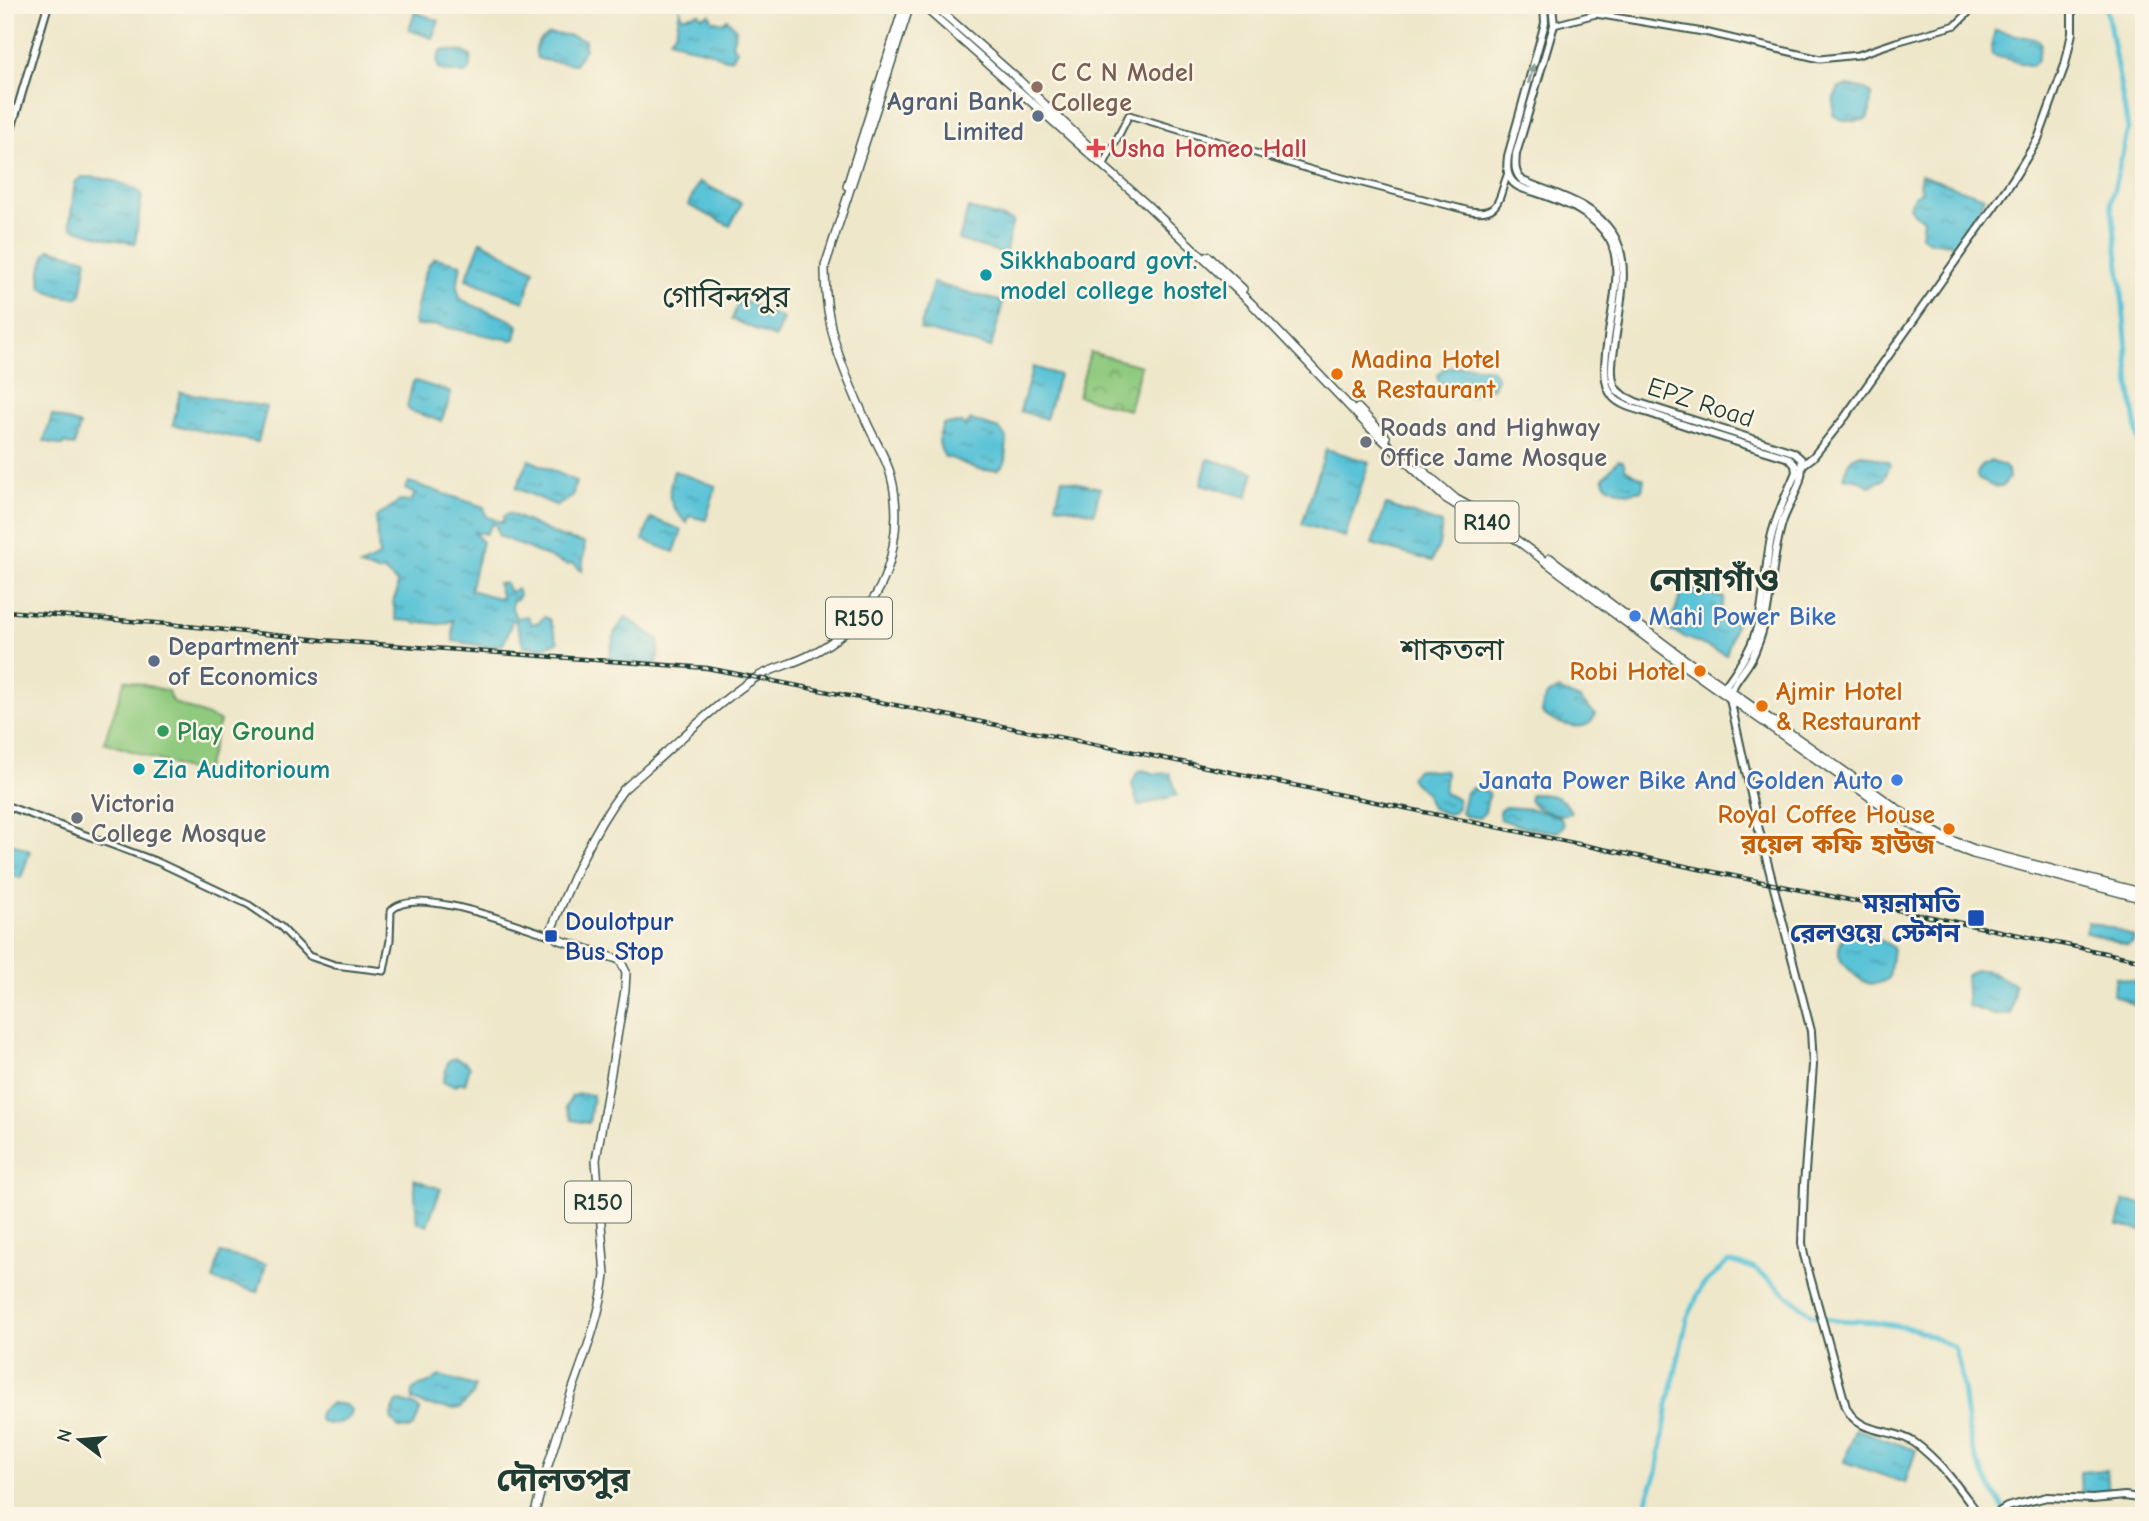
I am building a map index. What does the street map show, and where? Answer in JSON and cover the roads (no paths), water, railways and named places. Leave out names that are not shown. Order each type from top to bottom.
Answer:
[{"type":"main road","points":[[5,150],[48,5]]},
{"type":"main road","name":"R150","points":[[534,1516],[546,1470],[593,1331],[603,1290],[605,1275],[596,1160],[626,972],[620,960],[557,939],[552,928],[579,865],[610,806],[623,790],[750,681],[776,667],[808,656],[855,623],[878,591],[886,570],[895,529],[892,479],[843,370],[832,337],[825,302],[825,266],[847,194],[854,180],[904,5]]},
{"type":"main road","name":"R150","points":[[881,88],[910,5]]},
{"type":"main road","name":"R140","points":[[922,5],[1016,83]]},
{"type":"main road","name":"R140","points":[[934,5],[1252,304],[1369,428],[1445,498],[1506,532],[1894,814],[1944,843],[2144,896]]},
{"type":"main road","points":[[1507,173],[1508,156],[1545,23],[1544,5]]},
{"type":"main road","name":"EPZ Road","points":[[1552,5],[1554,24],[1516,154],[1517,176],[1523,181],[1566,196],[1586,207],[1606,225],[1618,242],[1623,265],[1622,287],[1612,361],[1615,386],[1620,393],[1698,426]]},
{"type":"main road","points":[[1980,1516],[1947,1472],[1915,1443],[1851,1419],[1846,1407],[1802,1243],[1813,1066],[1811,1031],[1727,693],[1757,639],[1783,520],[1801,476],[1799,466],[1821,447],[1874,378],[2038,139],[2065,65],[2072,33],[2072,5]]},
{"type":"main road","name":"EPZ Road","points":[[1507,173],[1510,180],[1522,188],[1577,208],[1592,219],[1610,241],[1617,268],[1606,367],[1608,388],[1612,395],[1625,405],[1793,452],[1801,459],[1799,466]]},
{"type":"main road","points":[[1992,1516],[2007,1507],[2048,1497],[2092,1499],[2124,1496],[2144,1499]]},
{"type":"street","points":[[1554,24],[1596,14],[1709,33],[1820,59],[1858,55],[1896,41],[1956,25],[1976,5]]},
{"type":"street","points":[[1104,164],[1129,115],[1312,170],[1482,213],[1490,212],[1495,207],[1507,173]]},
{"type":"street","points":[[5,805],[182,872],[249,905],[281,927],[309,956],[335,965],[384,971],[393,907],[412,901],[446,904],[553,934]]},
{"type":"water","points":[[680,9],[683,17],[699,13],[702,17],[710,14],[712,20],[723,23],[727,19],[736,29],[732,45],[737,50],[732,58],[726,59],[670,39],[676,32]]},
{"type":"water","points":[[415,12],[439,21],[432,38],[409,30]]},
{"type":"water","points":[[1995,30],[2039,40],[2041,44],[2037,62],[2031,66],[1992,55]]},
{"type":"water","points":[[549,34],[568,35],[585,40],[585,49],[575,64],[537,58],[538,43]]},
{"type":"water","points":[[444,50],[464,52],[471,56],[467,73],[439,69],[437,62]]},
{"type":"water","points":[[1839,88],[1861,88],[1871,94],[1867,119],[1850,121],[1833,115],[1834,98]]},
{"type":"water","points":[[1921,175],[1984,197],[1972,226],[1955,245],[1930,241],[1921,236],[1923,218],[1914,214],[1909,207],[1914,196],[1922,192],[1919,185]]},
{"type":"water","points":[[82,177],[113,181],[142,194],[135,243],[72,228],[70,222],[75,182]]},
{"type":"water","points":[[699,182],[742,203],[730,226],[688,205]]},
{"type":"water","points":[[968,208],[1013,221],[1005,254],[959,240]]},
{"type":"water","points":[[481,241],[534,270],[524,302],[466,279]]},
{"type":"water","points":[[50,249],[87,259],[81,295],[78,297],[59,295],[41,287],[42,267]]},
{"type":"water","points":[[435,258],[461,264],[457,287],[460,298],[514,322],[518,326],[515,339],[434,325],[416,326],[414,322],[424,278]]},
{"type":"water","points":[[933,283],[1003,302],[991,348],[920,329]]},
{"type":"water","points":[[740,299],[783,319],[775,338],[732,319]]},
{"type":"water","points":[[1463,366],[1489,369],[1497,376],[1496,381],[1491,389],[1479,391],[1470,397],[1439,382],[1437,377],[1442,370]]},
{"type":"water","points":[[1033,367],[1059,375],[1046,419],[1020,411]]},
{"type":"water","points":[[415,381],[450,392],[441,421],[410,411],[407,407]]},
{"type":"water","points":[[180,392],[267,407],[258,442],[173,425]]},
{"type":"water","points":[[52,415],[80,425],[74,446],[44,441]]},
{"type":"water","points":[[971,420],[999,429],[1007,439],[1005,463],[998,470],[975,468],[945,457],[942,453],[939,441],[943,424],[962,423],[965,427]]},
{"type":"water","points":[[1326,449],[1369,462],[1345,537],[1302,524]]},
{"type":"water","points":[[1862,454],[1888,462],[1890,466],[1883,480],[1869,486],[1860,480],[1844,477],[1849,462]]},
{"type":"water","points":[[1208,459],[1254,472],[1247,497],[1201,484]]},
{"type":"water","points":[[529,460],[576,481],[572,497],[557,506],[516,488]]},
{"type":"water","points":[[1618,460],[1623,461],[1626,470],[1644,479],[1642,490],[1627,493],[1607,486],[1603,478]]},
{"type":"water","points":[[1990,461],[2008,470],[2009,478],[2002,487],[1994,487],[1978,479],[1981,465]]},
{"type":"water","points":[[674,471],[716,486],[706,520],[689,516],[687,523],[672,505],[670,487]]},
{"type":"water","points":[[1062,479],[1100,488],[1094,513],[1056,505]]},
{"type":"water","points":[[409,482],[484,507],[486,516],[502,523],[508,513],[563,538],[585,543],[582,572],[573,563],[567,565],[499,536],[493,523],[486,534],[474,532],[482,542],[470,590],[502,599],[498,583],[506,584],[510,592],[517,589],[518,599],[512,601],[516,618],[528,616],[531,624],[544,617],[549,619],[558,642],[543,648],[524,646],[515,621],[512,620],[503,644],[489,647],[453,641],[453,620],[442,624],[416,624],[412,621],[396,620],[393,601],[397,593],[397,583],[383,570],[378,572],[360,566],[379,557],[376,517],[400,501],[410,502],[415,494],[405,489]]},
{"type":"water","points":[[1386,505],[1442,524],[1439,545],[1432,561],[1372,544]]},
{"type":"water","points":[[651,518],[682,530],[674,552],[643,540]]},
{"type":"water","points":[[1684,586],[1724,598],[1721,618],[1736,622],[1726,655],[1668,630]]},
{"type":"water","points":[[626,617],[659,640],[657,664],[608,661],[615,632]]},
{"type":"water","points":[[1558,690],[1580,699],[1595,714],[1592,721],[1586,725],[1571,726],[1542,713],[1548,694]]},
{"type":"water","points":[[1420,769],[1446,772],[1444,793],[1458,799],[1458,807],[1453,813],[1447,814],[1431,808],[1425,792],[1410,777]]},
{"type":"water","points":[[1142,770],[1156,774],[1170,773],[1177,795],[1138,806],[1132,784],[1137,773]]},
{"type":"water","points":[[1472,788],[1489,793],[1485,812],[1479,818],[1461,813],[1466,792]]},
{"type":"water","points":[[1531,794],[1550,795],[1560,799],[1571,813],[1555,814],[1542,810],[1529,800]]},
{"type":"water","points":[[1505,807],[1532,809],[1560,817],[1564,825],[1558,832],[1526,828],[1500,819],[1499,811]]},
{"type":"water","points":[[7,841],[30,851],[21,878],[5,874]]},
{"type":"water","points":[[2088,922],[2134,937],[2133,942],[2128,945],[2085,932]]},
{"type":"water","points":[[1848,933],[1872,937],[1893,948],[1889,978],[1871,984],[1856,976],[1843,963],[1839,947],[1843,936]]},
{"type":"water","points":[[1976,970],[1986,970],[2015,984],[2011,1014],[1994,1015],[1968,1006],[1966,975]]},
{"type":"water","points":[[2116,977],[2143,983],[2136,1006],[2113,995]]},
{"type":"water","points":[[455,1058],[470,1066],[465,1084],[458,1082],[457,1086],[443,1082],[448,1061]]},
{"type":"water","points":[[593,1095],[589,1123],[572,1120],[566,1107],[572,1096]]},
{"type":"water","points":[[414,1179],[441,1189],[427,1225],[417,1222]]},
{"type":"water","points":[[2124,1201],[2144,1204],[2144,1231],[2118,1226]]},
{"type":"water","points":[[220,1253],[266,1264],[258,1292],[213,1280]]},
{"type":"water","points":[[440,1376],[475,1386],[473,1395],[460,1408],[452,1409],[425,1405],[413,1400],[415,1388]]},
{"type":"water","points":[[401,1401],[420,1410],[411,1429],[399,1428],[391,1419],[394,1406]]},
{"type":"water","points":[[332,1403],[345,1405],[351,1410],[350,1417],[334,1424],[319,1419],[320,1411]]},
{"type":"water","points":[[1855,1429],[1916,1450],[1905,1483],[1844,1462]]},
{"type":"water","points":[[2107,1470],[2109,1493],[2081,1495],[2080,1472]]},
{"type":"waterway","points":[[2106,5],[2128,129],[2111,202],[2130,386],[2144,476]]},
{"type":"waterway","points":[[1641,1516],[1657,1473],[1668,1405],[1687,1319],[1702,1286],[1728,1262],[1754,1268],[1812,1315],[1915,1329],[1954,1347],[1974,1453],[2008,1516]]},
{"type":"railway","points":[[5,611],[322,640],[707,668],[1124,750],[2144,961]]},
{"type":"place","name":"C C N Model College","points":[[1037,87]]},
{"type":"place","name":"Agrani Bank Limited","points":[[1038,116]]},
{"type":"place","name":"Usha Homeo Hall","points":[[1096,148]]},
{"type":"place","name":"Sikkhaboard govt. model college hostel","points":[[986,275]]},
{"type":"place","name":"Madina Hotel & Restaurant","points":[[1337,374]]},
{"type":"place","name":"Roads and Highway Office Jame Mosque","points":[[1366,442]]},
{"type":"place","name":"Mahi Power Bike","points":[[1635,616]]},
{"type":"place","name":"Department of Economics","points":[[154,661]]},
{"type":"place","name":"Robi Hotel","points":[[1700,671]]},
{"type":"place","name":"Ajmir Hotel & Restaurant","points":[[1762,706]]},
{"type":"place","name":"Play Ground","points":[[163,731]]},
{"type":"place","name":"Zia Auditorioum","points":[[139,769]]},
{"type":"place","name":"Janata Power Bike And Golden Auto","points":[[1897,780]]},
{"type":"place","name":"Victoria College Mosque","points":[[77,818]]},
{"type":"place","name":"Royal Coffee House রয়েল কফি হাউজ","points":[[1949,829]]},
{"type":"place","name":"ময়নামতি রেলওয়ে স্টেশন","points":[[1976,918]]},
{"type":"place","name":"Doulotpur Bus Stop","points":[[551,936]]},
{"type":"district","name":"গোবিন্দপুর","points":[[726,297]]},
{"type":"district","name":"নোয়াগাঁও","points":[[1714,579]]},
{"type":"district","name":"শাকতলা","points":[[1452,650]]},
{"type":"district","name":"দৌলতপুর","points":[[563,1479]]}]
